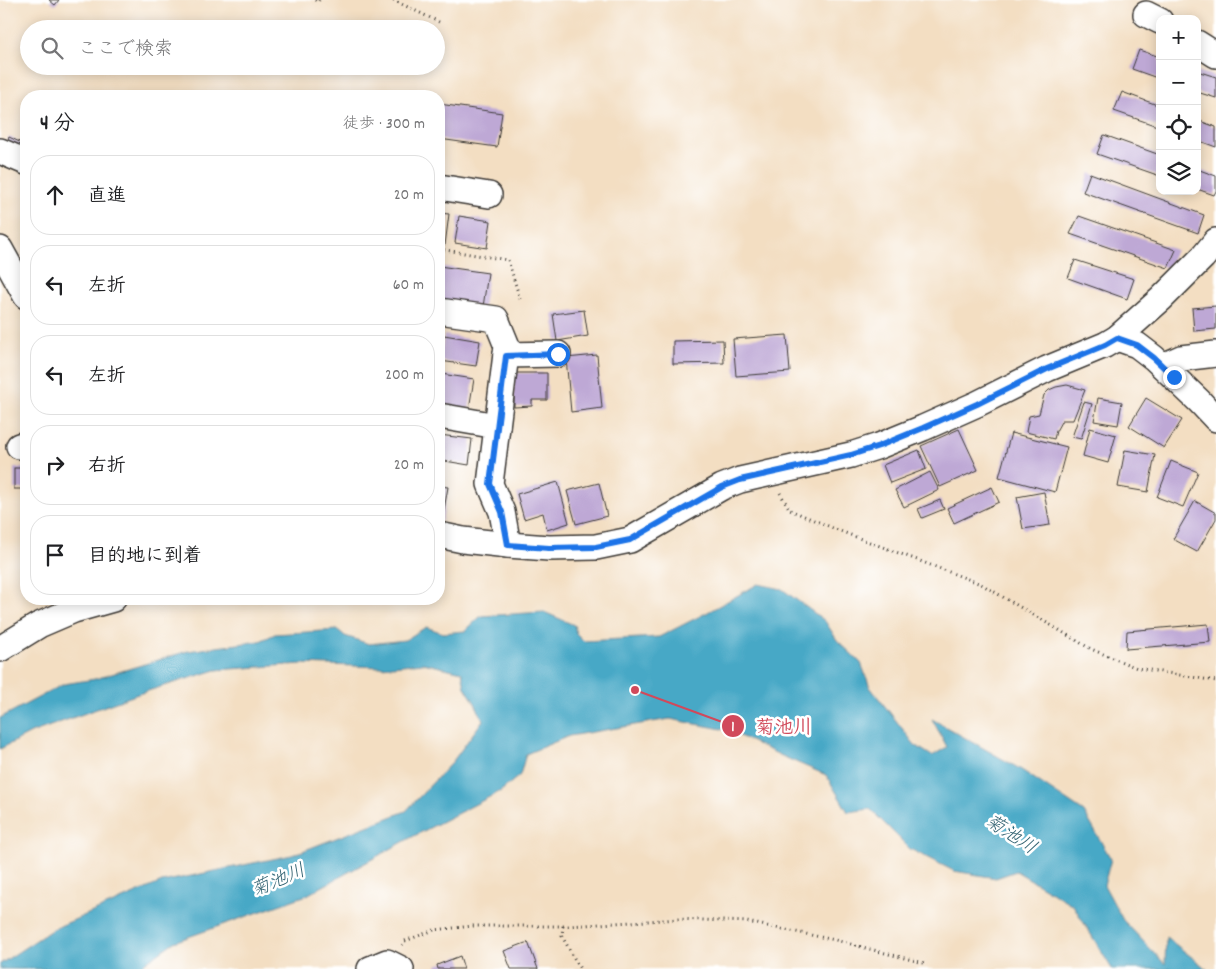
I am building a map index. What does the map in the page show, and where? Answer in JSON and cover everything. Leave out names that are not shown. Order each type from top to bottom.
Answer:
[{"type":"street","points":[[1201,46],[1216,55]]},
{"type":"street","points":[[0,152],[20,160]]},
{"type":"street","points":[[445,188],[489,195]]},
{"type":"street","points":[[445,536],[462,540],[549,548],[596,547],[630,540],[722,487],[740,480],[851,455],[879,446],[977,404],[1047,369],[1105,345],[1117,338],[1161,299],[1203,257],[1216,241]]},
{"type":"street","points":[[0,249],[20,285]]},
{"type":"street","points":[[445,312],[496,319],[507,346],[490,484],[502,512],[508,545]]},
{"type":"street","points":[[1117,338],[1137,345],[1162,366],[1216,419]]},
{"type":"street","points":[[506,356],[558,354]]},
{"type":"street","points":[[1162,366],[1181,358],[1216,354]]},
{"type":"street","points":[[445,417],[498,426]]},
{"type":"street","points":[[0,649],[39,625],[74,610],[92,605]]},
{"type":"path","points":[[315,0],[318,2],[319,0]]},
{"type":"path","points":[[393,0],[435,20]]},
{"type":"path","points":[[445,250],[508,260],[520,299]]},
{"type":"path","points":[[774,472],[781,496],[790,510],[840,531],[981,584],[1091,649],[1137,668],[1216,681]]},
{"type":"path","points":[[386,967],[405,941],[434,930],[473,926],[563,926],[678,919],[747,922],[835,940],[924,963]]},
{"type":"path","points":[[563,926],[562,936],[580,969]]},
{"type":"water","points":[[758,584],[782,589],[825,621],[837,640],[861,663],[870,687],[915,745],[932,756],[947,747],[932,719],[1020,769],[1084,812],[1111,859],[1104,885],[1123,920],[1165,964],[1166,937],[1207,969],[1112,969],[1073,905],[1016,871],[996,878],[954,871],[910,849],[870,809],[848,812],[826,775],[727,730],[670,719],[569,736],[526,754],[520,775],[501,791],[307,895],[174,942],[136,969],[0,969],[0,964],[53,929],[162,882],[292,855],[406,811],[453,761],[483,720],[465,687],[462,672],[423,663],[381,667],[302,664],[216,670],[138,694],[31,733],[0,749],[0,718],[64,684],[95,679],[188,651],[260,641],[275,634],[338,630],[345,636],[369,644],[405,640],[426,627],[443,633],[465,631],[481,616],[544,612],[574,625],[576,633],[584,641],[659,637]]},
{"type":"building","points":[[49,0],[59,0],[55,5]]},
{"type":"building","points":[[1139,50],[1156,56],[1156,78],[1132,69]]},
{"type":"building","points":[[1201,72],[1216,77],[1216,98],[1201,93]]},
{"type":"building","points":[[1122,92],[1156,105],[1156,126],[1114,111]]},
{"type":"building","points":[[445,105],[502,113],[497,147],[445,140]]},
{"type":"building","points":[[1201,121],[1216,127],[1216,147],[1201,141]]},
{"type":"building","points":[[1104,135],[1156,154],[1156,175],[1097,154]]},
{"type":"building","points":[[9,137],[20,142],[20,151],[2,153]]},
{"type":"building","points":[[1201,170],[1216,176],[1216,191],[1214,195],[1201,190]]},
{"type":"building","points":[[1090,173],[1204,215],[1198,233],[1083,192]]},
{"type":"building","points":[[445,214],[449,214],[445,245]]},
{"type":"building","points":[[459,216],[491,221],[487,248],[455,243]]},
{"type":"building","points":[[1079,216],[1176,250],[1168,268],[1070,234]]},
{"type":"building","points":[[1075,260],[1134,279],[1127,299],[1068,278]]},
{"type":"building","points":[[445,267],[488,273],[483,307],[445,302]]},
{"type":"building","points":[[1216,306],[1216,329],[1194,331],[1192,308]]},
{"type":"building","points":[[584,310],[588,336],[557,341],[553,314]]},
{"type":"building","points":[[445,335],[480,341],[476,366],[445,362]]},
{"type":"building","points":[[787,335],[790,372],[736,376],[733,339]]},
{"type":"building","points":[[723,340],[724,363],[673,364],[673,341]]},
{"type":"building","points":[[597,355],[602,408],[571,412],[566,358]]},
{"type":"building","points":[[514,373],[547,373],[547,400],[532,400],[532,406],[514,407]]},
{"type":"building","points":[[445,375],[474,379],[469,409],[445,405]]},
{"type":"building","points":[[1067,385],[1085,390],[1073,420],[1062,420],[1054,439],[1026,432],[1029,416],[1039,414],[1044,395],[1049,390]]},
{"type":"building","points":[[1098,398],[1122,402],[1118,425],[1094,421]]},
{"type":"building","points":[[1146,398],[1182,420],[1164,448],[1129,426]]},
{"type":"building","points":[[1084,402],[1092,404],[1081,439],[1072,437]]},
{"type":"building","points":[[1090,428],[1116,435],[1108,463],[1083,456]]},
{"type":"building","points":[[959,429],[978,470],[940,487],[921,446]]},
{"type":"building","points":[[1011,433],[1067,447],[1055,492],[999,477]]},
{"type":"building","points":[[445,436],[472,439],[469,465],[445,461]]},
{"type":"building","points":[[919,450],[926,469],[890,483],[883,465]]},
{"type":"building","points":[[1125,450],[1155,455],[1148,492],[1118,487]]},
{"type":"building","points":[[1171,461],[1198,472],[1183,507],[1157,497]]},
{"type":"building","points":[[14,468],[20,468],[20,489],[14,489]]},
{"type":"building","points":[[930,472],[939,490],[904,507],[895,490]]},
{"type":"building","points":[[558,482],[569,523],[547,530],[543,513],[524,519],[517,494]]},
{"type":"building","points":[[599,483],[607,516],[576,524],[567,491]]},
{"type":"building","points":[[445,487],[448,487],[445,504]]},
{"type":"building","points":[[992,487],[999,502],[954,523],[947,508]]},
{"type":"building","points":[[1044,492],[1050,525],[1023,529],[1017,497]]},
{"type":"building","points":[[940,500],[944,509],[922,518],[918,509]]},
{"type":"building","points":[[1195,501],[1216,513],[1216,519],[1197,552],[1173,539]]},
{"type":"building","points":[[1208,624],[1210,642],[1126,649],[1127,631]]},
{"type":"building","points":[[528,942],[538,969],[511,969],[504,951]]},
{"type":"building","points":[[460,956],[464,969],[438,969],[437,965]]},
{"type":"place","name":"菊池川","points":[[635,690]]},
{"type":"route","points":[[558,354],[506,356],[490,484],[502,512],[508,545],[549,548],[596,547],[630,540],[722,487],[740,480],[851,455],[879,446],[977,404],[1047,369],[1105,345],[1117,338],[1137,345],[1174,377]]}]
